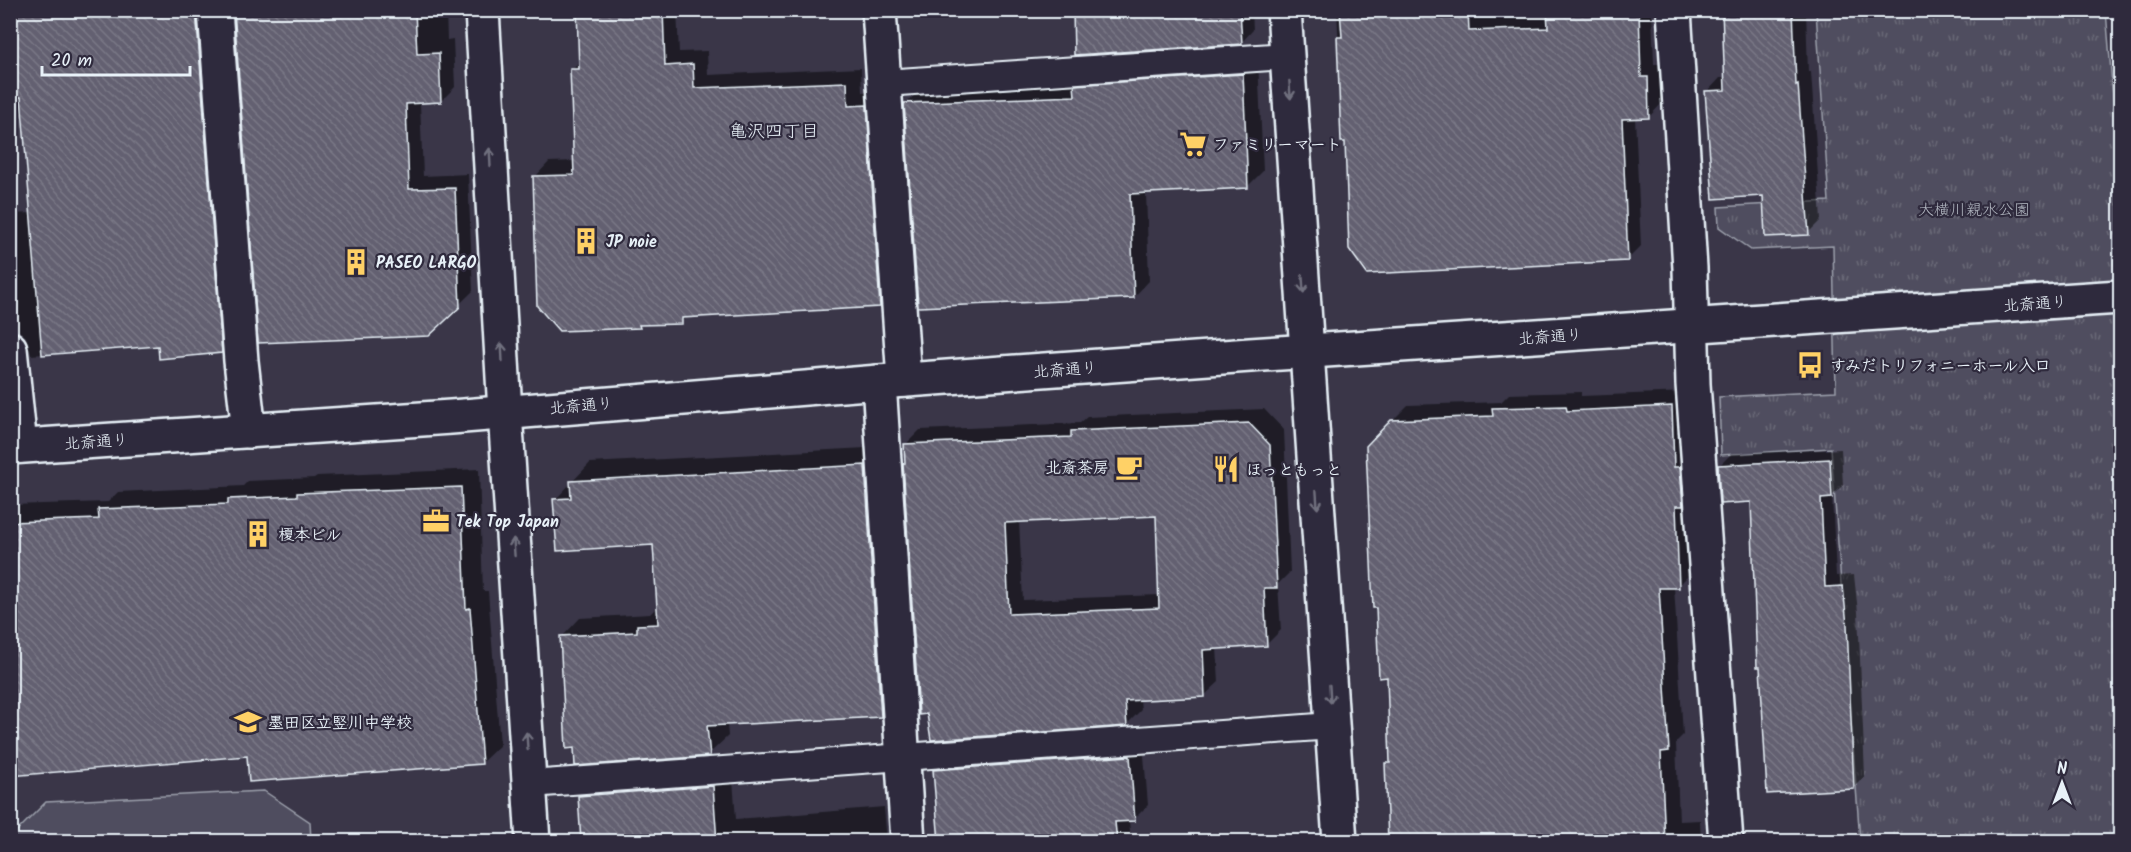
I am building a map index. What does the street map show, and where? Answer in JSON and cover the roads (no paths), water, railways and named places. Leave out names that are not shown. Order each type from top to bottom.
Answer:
[{"type":"street","points":[[215,10],[240,361],[249,430]]},
{"type":"street","points":[[482,10],[533,842]]},
{"type":"street","points":[[879,10],[884,83],[902,757],[908,842]]},
{"type":"street","points":[[1284,10],[1340,842]]},
{"type":"street","points":[[1674,10],[1690,268],[1690,326],[1726,842]]},
{"type":"street","name":"北斎通り","points":[[15,447],[451,417],[891,381],[2121,297]]},
{"type":"street","points":[[10,349],[15,447]]},
{"type":"lane","points":[[884,83],[1287,56]]},
{"type":"lane","points":[[530,784],[1332,726]]},
{"type":"place","name":"ファミリーマート","points":[[1193,144]]},
{"type":"place","name":"JP noie","points":[[586,241]]},
{"type":"place","name":"PASEO LARGO","points":[[356,262]]},
{"type":"place","name":"すみだトリフォニーホール入口","points":[[1810,365]]},
{"type":"place","name":"北斎茶房","points":[[1129,467]]},
{"type":"place","name":"ほっともっと","points":[[1226,469]]},
{"type":"place","name":"Tek Top Japan","points":[[436,521]]},
{"type":"place","name":"榎本ビル","points":[[258,534]]},
{"type":"place","name":"墨田区立竪川中学校","points":[[248,722]]},
{"type":"district","name":"亀沢四丁目","points":[[774,131]]},
{"type":"park label","name":"大横川親水公園","points":[[1974,209]]}]
